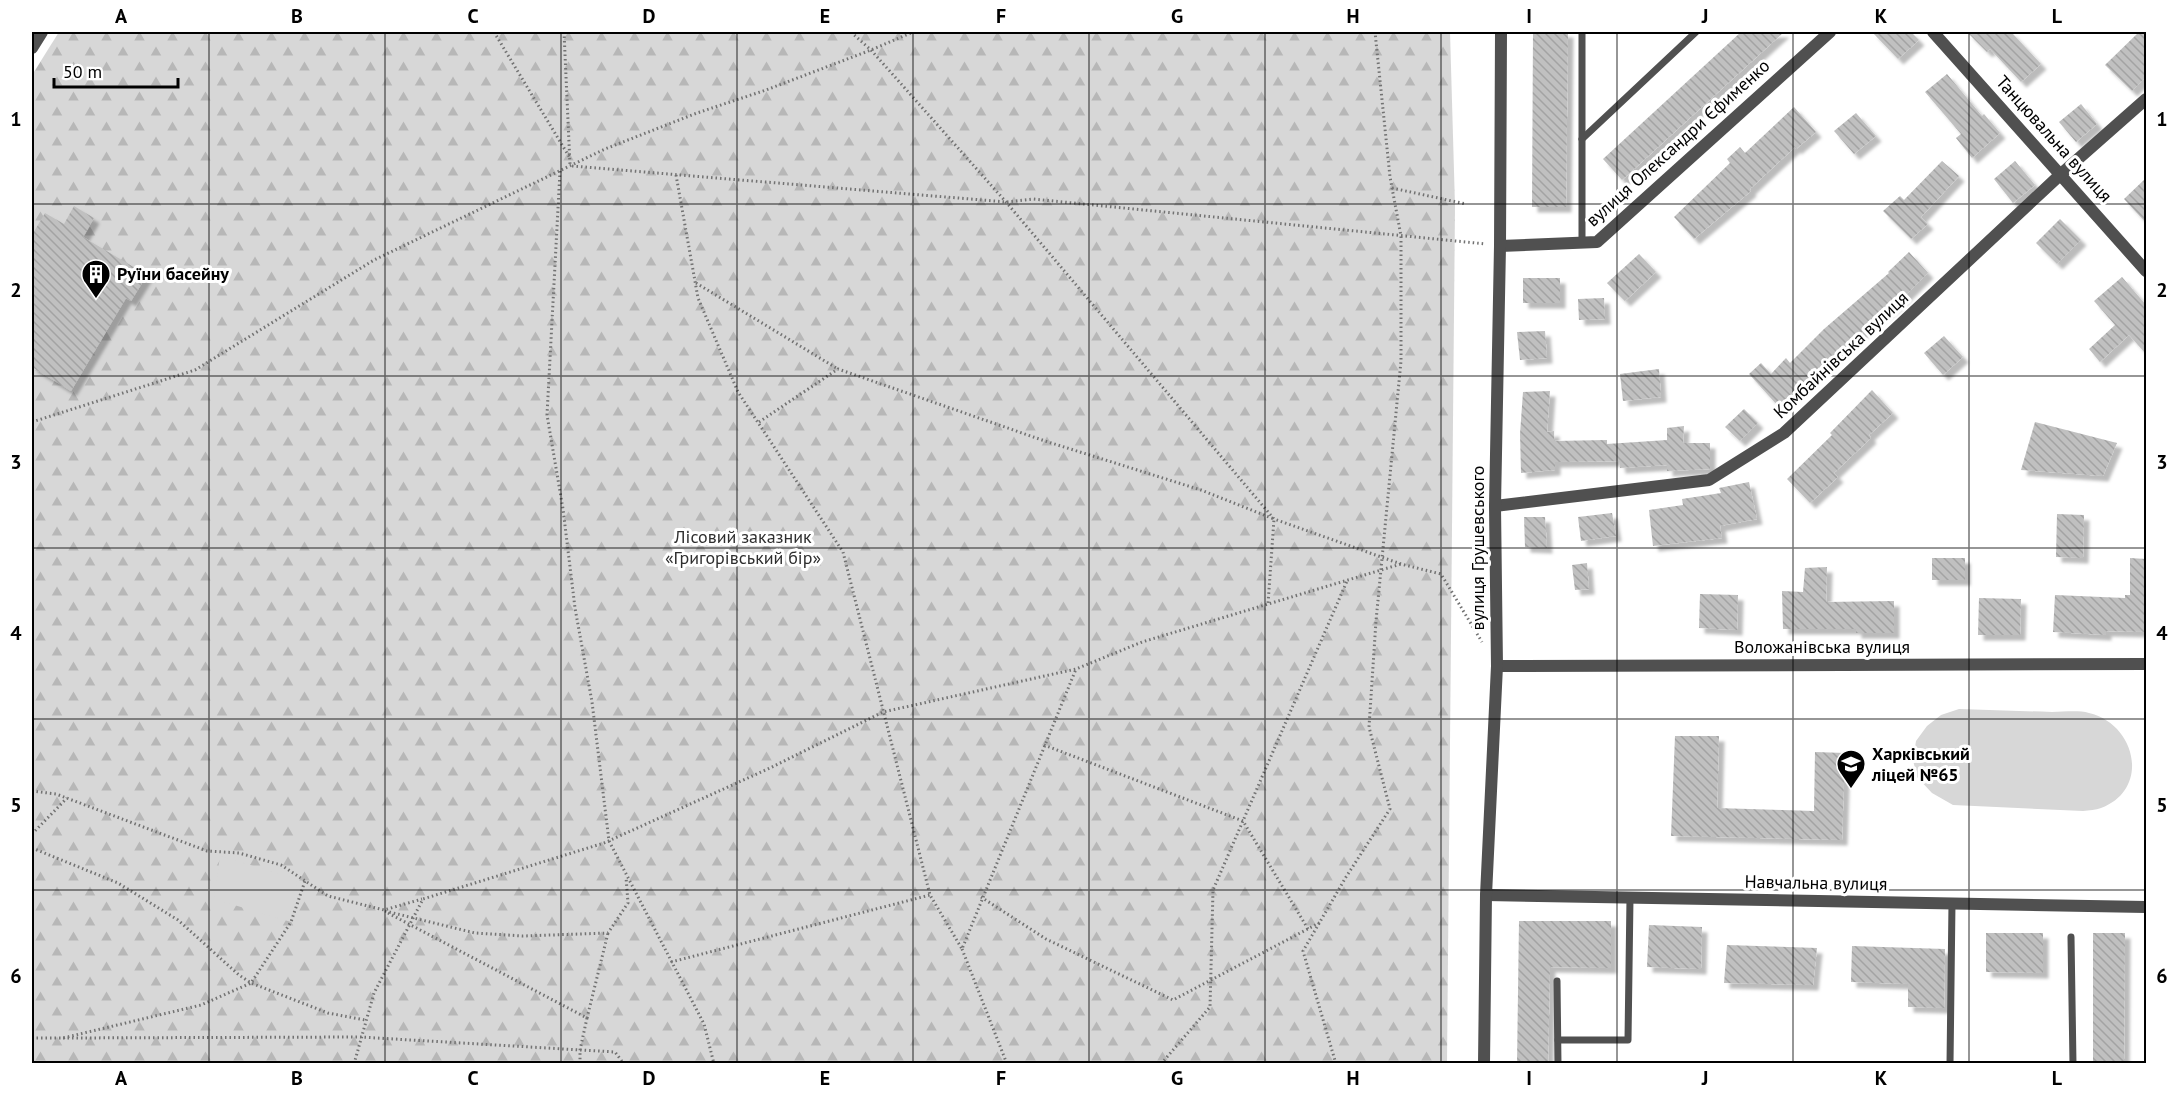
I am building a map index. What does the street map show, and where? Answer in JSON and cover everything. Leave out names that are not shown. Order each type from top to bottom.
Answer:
[{"type":"street","points":[[32,48],[42,32]]},
{"type":"street","name":"вулиця Грушевського","points":[[1484,1064],[1486,895],[1497,666],[1496,506],[1501,32]]},
{"type":"street","name":"вулиця Олександри Єфименко","points":[[1500,246],[1597,242],[1830,32]]},
{"type":"street","name":"Танцювальна вулиця","points":[[1933,32],[2146,271]]},
{"type":"street","name":"Комбайнівська вулиця","points":[[1496,506],[1709,480],[1784,433],[2061,174],[2146,99]]},
{"type":"street","name":"Воложанівська вулиця","points":[[1497,666],[2146,664]]},
{"type":"street","name":"Навчальна вулиця","points":[[1486,895],[2146,907]]},
{"type":"lane","points":[[1582,32],[1582,242]]},
{"type":"lane","points":[[1582,140],[1696,32]]},
{"type":"lane","points":[[1558,1040],[1628,1040],[1630,898]]},
{"type":"lane","points":[[1950,1064],[1952,903]]},
{"type":"lane","points":[[2072,937],[2073,1064]]},
{"type":"lane","points":[[1557,981],[1558,1064]]},
{"type":"path","points":[[494,32],[570,158]]},
{"type":"path","points":[[564,32],[570,165]]},
{"type":"path","points":[[851,32],[871,50],[1006,202],[1274,519],[1268,604]]},
{"type":"path","points":[[32,422],[195,370],[374,260],[570,165],[697,113],[766,90],[914,32]]},
{"type":"path","points":[[1336,1064],[1304,951],[1346,877],[1390,809],[1369,727],[1401,361],[1401,236],[1392,188],[1375,32]]},
{"type":"path","points":[[570,165],[1006,202],[1033,200],[1500,246]]},
{"type":"path","points":[[560,171],[547,415],[563,509],[575,608],[592,702],[609,841],[704,1024],[714,1064]]},
{"type":"path","points":[[676,175],[698,298],[738,392],[843,552],[930,895],[962,949],[1007,1064]]},
{"type":"path","points":[[1392,188],[1466,204]]},
{"type":"path","points":[[696,283],[838,369],[1045,441],[1201,490],[1382,558],[1441,574],[1497,666]]},
{"type":"path","points":[[759,422],[838,369]]},
{"type":"path","points":[[384,910],[609,841],[770,768],[883,712],[1076,669],[1142,642],[1401,564]]},
{"type":"path","points":[[1161,1064],[1210,1007],[1214,890],[1347,580]]},
{"type":"path","points":[[962,949],[981,897],[1076,669]]},
{"type":"path","points":[[1044,745],[1243,821],[1308,929]]},
{"type":"path","points":[[32,791],[56,794],[207,851],[239,854],[281,865],[328,896],[413,918],[476,933],[522,936],[608,933]]},
{"type":"path","points":[[32,834],[67,798]]},
{"type":"path","points":[[32,848],[118,883],[178,920],[251,984],[328,1013],[365,1020]]},
{"type":"path","points":[[579,1064],[587,1018],[608,933],[628,903],[626,874]]},
{"type":"path","points":[[63,1038],[201,1005],[251,984],[291,922],[305,881]]},
{"type":"path","points":[[671,962],[930,895]]},
{"type":"path","points":[[981,897],[1046,939],[1173,1000],[1321,922]]},
{"type":"path","points":[[354,1064],[365,1020],[375,993],[423,899]]},
{"type":"path","points":[[384,910],[587,1018]]},
{"type":"path","points":[[32,1038],[360,1037],[615,1052],[624,1064]]},
{"type":"green space","name":"Лісовий заказник «Григорівський бір»","points":[[59,32],[1450,32],[1455,206],[1447,1063],[32,1063],[32,75]]},
{"type":"green space","points":[[1959,709],[2080,712],[2105,719],[2118,730],[2127,743],[2132,772],[2127,787],[2117,799],[2095,810],[1953,805],[1932,793],[1917,777],[1913,760],[1916,741],[1927,726],[1941,715]]},
{"type":"green space","points":[[220,856],[297,879],[291,922],[214,899]]},
{"type":"building","points":[[1533,32],[1568,32],[1566,207],[1532,207]]},
{"type":"building","points":[[1741,32],[1784,32],[1622,180],[1603,159]]},
{"type":"building","points":[[1872,32],[1911,32],[1919,40],[1898,59]]},
{"type":"building","points":[[1967,32],[2011,32],[2041,64],[2021,82],[1990,49],[1987,52]]},
{"type":"building","points":[[2139,32],[2146,32],[2146,77],[2132,91],[2105,65]]},
{"type":"building","points":[[1947,74],[1982,116],[1984,114],[2000,133],[1972,158],[1956,138],[1961,134],[1925,92]]},
{"type":"building","points":[[2081,104],[2097,124],[2076,142],[2059,122]]},
{"type":"building","points":[[1794,107],[1816,132],[1796,149],[1795,147],[1750,189],[1751,191],[1694,239],[1674,217],[1730,163],[1727,159],[1740,147],[1745,153]]},
{"type":"building","points":[[1856,113],[1876,136],[1854,154],[1834,131]]},
{"type":"building","points":[[1942,161],[1959,176],[1921,217],[1928,224],[1911,239],[1883,211],[1900,196],[1904,200]]},
{"type":"building","points":[[2015,161],[2035,185],[2013,203],[1994,179]]},
{"type":"building","points":[[2146,178],[2146,223],[2124,199]]},
{"type":"building","name":"Руїни басейну","points":[[74,206],[94,218],[83,237],[147,275],[131,301],[126,298],[71,391],[32,367],[32,235],[45,213],[64,224]]},
{"type":"building","points":[[2060,219],[2081,240],[2057,264],[2036,243]]},
{"type":"building","points":[[1909,252],[1928,273],[1896,305],[1778,406],[1749,374],[1761,363],[1771,374],[1786,358],[1790,363]]},
{"type":"building","points":[[1639,254],[1656,272],[1625,301],[1607,283]]},
{"type":"building","points":[[2122,277],[2146,305],[2146,354],[2129,335],[2100,362],[2089,349],[2115,325],[2094,301]]},
{"type":"building","points":[[1523,278],[1560,278],[1560,303],[1523,303]]},
{"type":"building","points":[[1604,298],[1605,319],[1579,320],[1578,299]]},
{"type":"building","points":[[1545,331],[1547,358],[1520,360],[1517,332]]},
{"type":"building","points":[[1944,336],[1963,357],[1943,375],[1924,353]]},
{"type":"building","points":[[1659,369],[1661,397],[1623,401],[1620,374]]},
{"type":"building","points":[[1872,390],[1893,413],[1869,435],[1871,438],[1834,473],[1838,477],[1810,503],[1787,479],[1832,435],[1830,433]]},
{"type":"building","points":[[1550,391],[1547,432],[1554,431],[1554,441],[1607,440],[1607,444],[1667,440],[1667,428],[1684,426],[1683,443],[1710,443],[1710,469],[1667,471],[1667,465],[1620,468],[1619,461],[1555,462],[1555,470],[1521,473],[1520,434],[1523,392]]},
{"type":"building","points":[[1744,409],[1758,423],[1740,441],[1725,427]]},
{"type":"building","points":[[2035,422],[2117,443],[2103,476],[2021,470]]},
{"type":"building","points":[[1749,482],[1757,519],[1720,526],[1722,538],[1653,546],[1649,510],[1683,505],[1682,499],[1721,493],[1719,488]]},
{"type":"building","points":[[1612,513],[1616,536],[1581,541],[1578,517]]},
{"type":"building","points":[[2057,514],[2084,515],[2083,558],[2056,557]]},
{"type":"building","points":[[1524,517],[1545,517],[1547,548],[1525,547]]},
{"type":"building","points":[[1932,558],[1965,558],[1965,580],[1932,580]]},
{"type":"building","points":[[2130,558],[2146,559],[2146,632],[2106,631],[2106,635],[2053,632],[2055,595],[2125,598],[2125,595],[2130,595]]},
{"type":"building","points":[[1587,563],[1589,589],[1575,590],[1572,565]]},
{"type":"building","points":[[1827,567],[1826,602],[1894,601],[1894,633],[1856,633],[1856,629],[1783,629],[1782,591],[1803,592],[1805,568]]},
{"type":"building","points":[[1700,594],[1738,595],[1737,630],[1699,628]]},
{"type":"building","points":[[1979,598],[2021,599],[2020,635],[1978,635]]},
{"type":"building","points":[[1675,736],[1719,736],[1717,808],[1814,811],[1815,752],[1845,753],[1842,840],[1671,836]]},
{"type":"building","points":[[1519,921],[1611,921],[1611,968],[1550,967],[1548,1064],[1517,1064]]},
{"type":"building","points":[[1649,925],[1702,927],[1701,969],[1647,967]]},
{"type":"building","points":[[1986,933],[2043,933],[2043,973],[1986,972]]},
{"type":"building","points":[[2093,933],[2125,933],[2124,1064],[2093,1064]]},
{"type":"building","points":[[1727,945],[1817,948],[1813,985],[1724,983]]},
{"type":"building","points":[[1852,946],[1945,949],[1944,1008],[1908,1007],[1908,984],[1851,982]]},
{"type":"place","name":"Руїни басейну","points":[[96,300]]},
{"type":"place","name":"Харківський ліцей №65","points":[[1851,790]]}]
